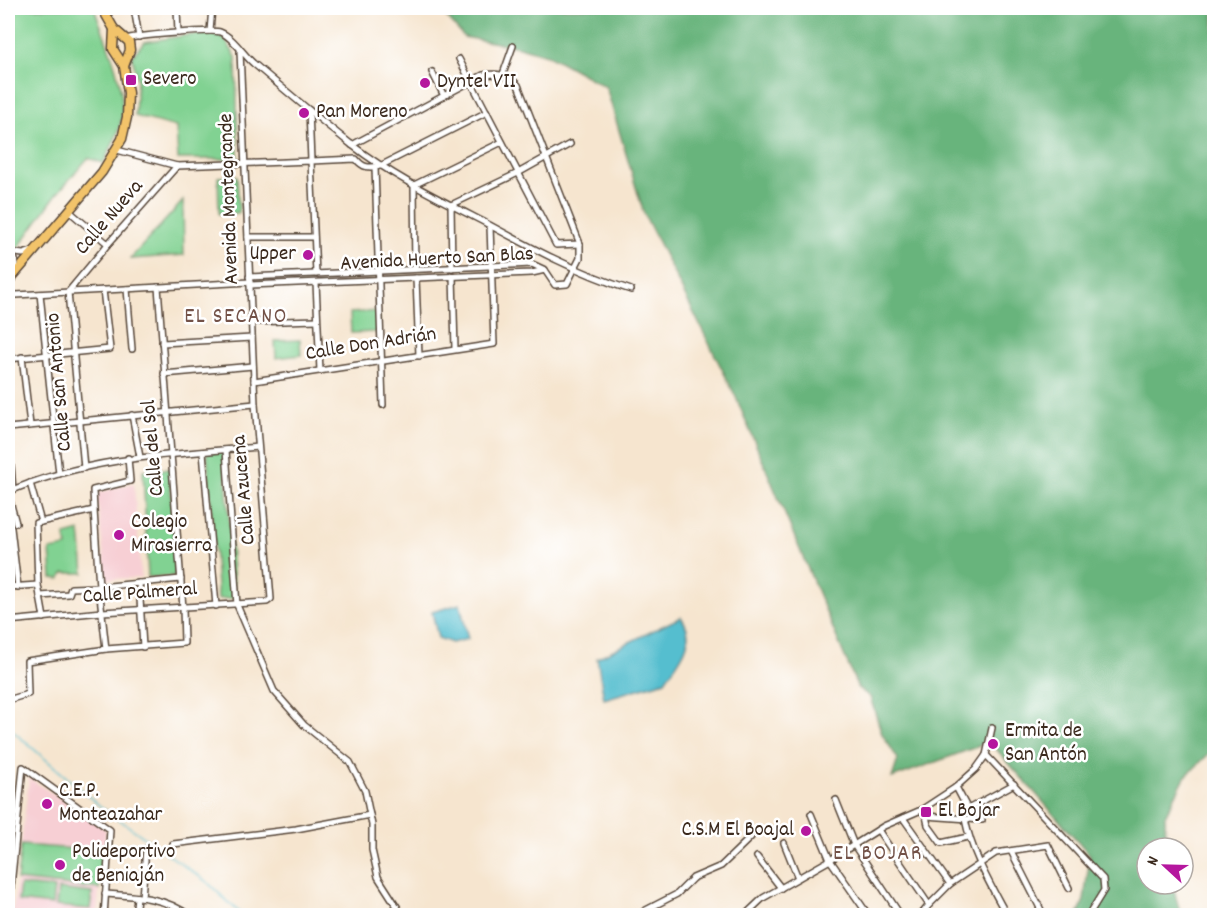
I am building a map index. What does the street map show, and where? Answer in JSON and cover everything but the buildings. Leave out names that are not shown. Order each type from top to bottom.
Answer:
[{"type":"main road","points":[[105,10],[114,29],[129,42],[129,51],[124,66]]},
{"type":"main road","points":[[8,282],[102,172],[122,139],[127,117],[128,93],[124,66],[113,49],[114,29]]},
{"type":"main road","points":[[114,43],[118,39],[125,39]]},
{"type":"main road","points":[[117,54],[122,55],[129,51]]},
{"type":"street","points":[[129,51],[137,37],[134,8]]},
{"type":"street","points":[[177,8],[178,33]]},
{"type":"street","points":[[210,31],[212,8]]},
{"type":"street","points":[[125,39],[210,31],[226,35],[240,51],[377,166],[574,269],[631,290]]},
{"type":"street","points":[[503,75],[513,46]]},
{"type":"street","name":"Avenida Montegrande","points":[[240,51],[254,381]]},
{"type":"street","points":[[459,59],[556,245],[580,244]]},
{"type":"street","points":[[432,72],[444,96]]},
{"type":"street","points":[[352,145],[470,81],[483,75],[503,75],[518,85],[580,244],[580,258],[567,284],[555,285],[545,270]]},
{"type":"street","points":[[309,110],[316,274]]},
{"type":"street","points":[[117,150],[177,166],[356,159],[361,165],[377,166],[487,112]]},
{"type":"street","points":[[414,185],[502,142]]},
{"type":"street","points":[[451,205],[518,173],[570,144]]},
{"type":"street","name":"Calle Nueva","points":[[68,292],[177,166]]},
{"type":"street","points":[[377,166],[383,405]]},
{"type":"street","points":[[414,185],[415,269]]},
{"type":"street","points":[[451,205],[452,267]]},
{"type":"street","points":[[69,211],[108,244]]},
{"type":"street","points":[[490,226],[491,275]]},
{"type":"street","points":[[248,237],[314,237]]},
{"type":"street","points":[[9,253],[28,253],[37,249]]},
{"type":"street","points":[[9,253],[15,260],[15,273]]},
{"type":"street","name":"Avenida Huerto San Blas","points":[[8,293],[40,294],[250,282],[316,274],[452,267],[532,264],[545,270]]},
{"type":"street","name":"Avenida Huerto San Blas","points":[[250,282],[316,283],[532,273],[545,270]]},
{"type":"street","name":"Calle Don Adrián","points":[[254,381],[494,344],[491,275]]},
{"type":"street","points":[[453,276],[456,349]]},
{"type":"street","points":[[416,278],[419,356]]},
{"type":"street","points":[[316,283],[320,370]]},
{"type":"street","name":"Calle del Sol","points":[[143,647],[184,643],[158,287]]},
{"type":"street","points":[[127,289],[132,349]]},
{"type":"street","points":[[8,359],[110,349],[103,290]]},
{"type":"street","name":"Calle San Antonio","points":[[68,292],[84,468]]},
{"type":"street","points":[[40,294],[59,474]]},
{"type":"street","points":[[251,322],[317,320]]},
{"type":"street","points":[[162,343],[252,338]]},
{"type":"street","points":[[22,357],[30,425]]},
{"type":"street","points":[[164,374],[253,366]]},
{"type":"street","name":"Calle Azucena","points":[[254,381],[271,597]]},
{"type":"street","points":[[16,523],[9,492],[8,428],[255,404]]},
{"type":"street","points":[[132,415],[140,457]]},
{"type":"street","points":[[9,492],[59,474],[128,458],[258,447]]},
{"type":"street","points":[[226,450],[237,605],[274,691],[304,725],[350,762],[365,791],[372,825],[372,850],[378,877],[403,915]]},
{"type":"street","points":[[203,452],[216,606]]},
{"type":"street","points":[[105,649],[93,490],[130,481],[128,458]]},
{"type":"street","points":[[30,483],[39,523],[39,585],[44,618]]},
{"type":"street","points":[[39,523],[94,510]]},
{"type":"street","points":[[11,528],[18,587]]},
{"type":"street","points":[[40,596],[69,594],[72,588],[181,579]]},
{"type":"street","points":[[8,700],[28,694],[27,661],[105,649],[143,647],[139,583]]},
{"type":"street","points":[[8,587],[39,585]]},
{"type":"street","name":"Calle Palmeral","points":[[8,621],[102,612],[237,605],[267,602],[271,597]]},
{"type":"street","points":[[744,915],[756,904],[781,888],[878,830],[921,810],[956,787],[976,769],[986,755],[992,728]]},
{"type":"street","points":[[986,755],[1103,879],[1104,890],[1088,915]]},
{"type":"street","points":[[8,915],[23,767],[106,826],[110,833],[104,915]]},
{"type":"street","points":[[968,809],[1014,784]]},
{"type":"street","points":[[956,787],[973,819]]},
{"type":"street","points":[[836,800],[854,845],[901,915]]},
{"type":"street","points":[[921,810],[941,843],[968,837]]},
{"type":"street","points":[[811,814],[830,860],[869,915]]},
{"type":"street","points":[[173,844],[296,830],[370,815]]},
{"type":"street","points":[[926,816],[982,820]]},
{"type":"street","points":[[903,818],[950,884]]},
{"type":"street","points":[[965,819],[968,837],[979,865],[1007,915]]},
{"type":"street","points":[[878,830],[929,905]]},
{"type":"street","points":[[643,915],[644,911],[677,894],[693,878],[721,866],[751,837]]},
{"type":"street","points":[[784,843],[798,878]]},
{"type":"street","points":[[920,915],[950,884],[996,854],[1011,851],[1048,845],[1069,888]]},
{"type":"street","points":[[135,915],[140,897],[146,849]]},
{"type":"street","points":[[1011,851],[1045,915]]},
{"type":"street","points":[[757,857],[781,888]]},
{"type":"street","points":[[105,894],[140,897],[169,903],[190,915]]},
{"type":"shaded area","name":"Colegio Mirasierra","points":[[134,483],[141,578],[106,579],[97,493]]},
{"type":"shaded area","name":"C.E.P. Monteazahar","points":[[29,778],[106,830],[104,851],[21,845]]},
{"type":"shaded area","points":[[17,880],[99,889],[97,915],[12,916]]},
{"type":"green space","points":[[8,8],[94,8],[117,75],[122,115],[115,140],[103,163],[88,158],[56,195],[8,262]]},
{"type":"green space","points":[[439,8],[1214,8],[1214,749],[1185,777],[1165,816],[1166,836],[1135,836],[1135,896],[1175,896],[1181,915],[1078,915],[1084,900],[1090,855],[990,742],[892,778],[898,759],[882,734],[870,697],[858,688],[735,395],[644,214],[606,87],[550,56],[519,47],[464,37]]},
{"type":"green space","points":[[214,34],[224,38],[236,57],[238,159],[178,159],[176,127],[135,116],[137,79],[132,56],[144,42],[189,35]]},
{"type":"green space","points":[[237,176],[239,213],[219,214],[218,177]]},
{"type":"green space","points":[[183,201],[184,255],[130,259]]},
{"type":"green space","points":[[378,311],[378,332],[351,333],[350,313]]},
{"type":"green space","points":[[300,340],[301,355],[276,358],[275,341]]},
{"type":"green space","points":[[224,451],[235,598],[218,599],[207,452]]},
{"type":"green space","points":[[170,469],[175,576],[148,577],[143,470]]},
{"type":"green space","points":[[80,531],[84,573],[64,573],[60,579],[52,578],[50,550],[67,547],[65,535]]},
{"type":"green space","name":"Polideportivo de Beniaján","points":[[21,845],[104,851],[99,889],[17,880]]},
{"type":"green space","points":[[20,885],[54,888],[52,905],[18,901]]},
{"type":"green space","points":[[58,889],[92,893],[90,909],[56,906]]},
{"type":"water","points":[[460,604],[468,639],[452,643],[438,638],[432,612]]},
{"type":"water","points":[[681,617],[688,634],[687,643],[681,658],[665,681],[604,699],[597,658]]},
{"type":"waterway","points":[[8,727],[100,806],[207,882],[243,916]]},
{"type":"place","name":"Severo","points":[[131,80]]},
{"type":"place","name":"Dyntel VII","points":[[425,83]]},
{"type":"place","name":"Pan Moreno","points":[[304,113]]},
{"type":"place","name":"Upper","points":[[308,255]]},
{"type":"place","name":"Colegio Mirasierra","points":[[119,535]]},
{"type":"place","name":"Ermita de San Antón","points":[[993,744]]},
{"type":"place","name":"C.E.P. Monteazahar","points":[[47,804]]},
{"type":"place","name":"El Bojar","points":[[926,812]]},
{"type":"place","name":"C.S.M El Boajal","points":[[806,831]]},
{"type":"place","name":"Polideportivo de Beniaján","points":[[60,865]]},
{"type":"district","name":"EL SECANO","points":[[236,317]]},
{"type":"district","name":"EL BOJAR","points":[[878,854]]}]
